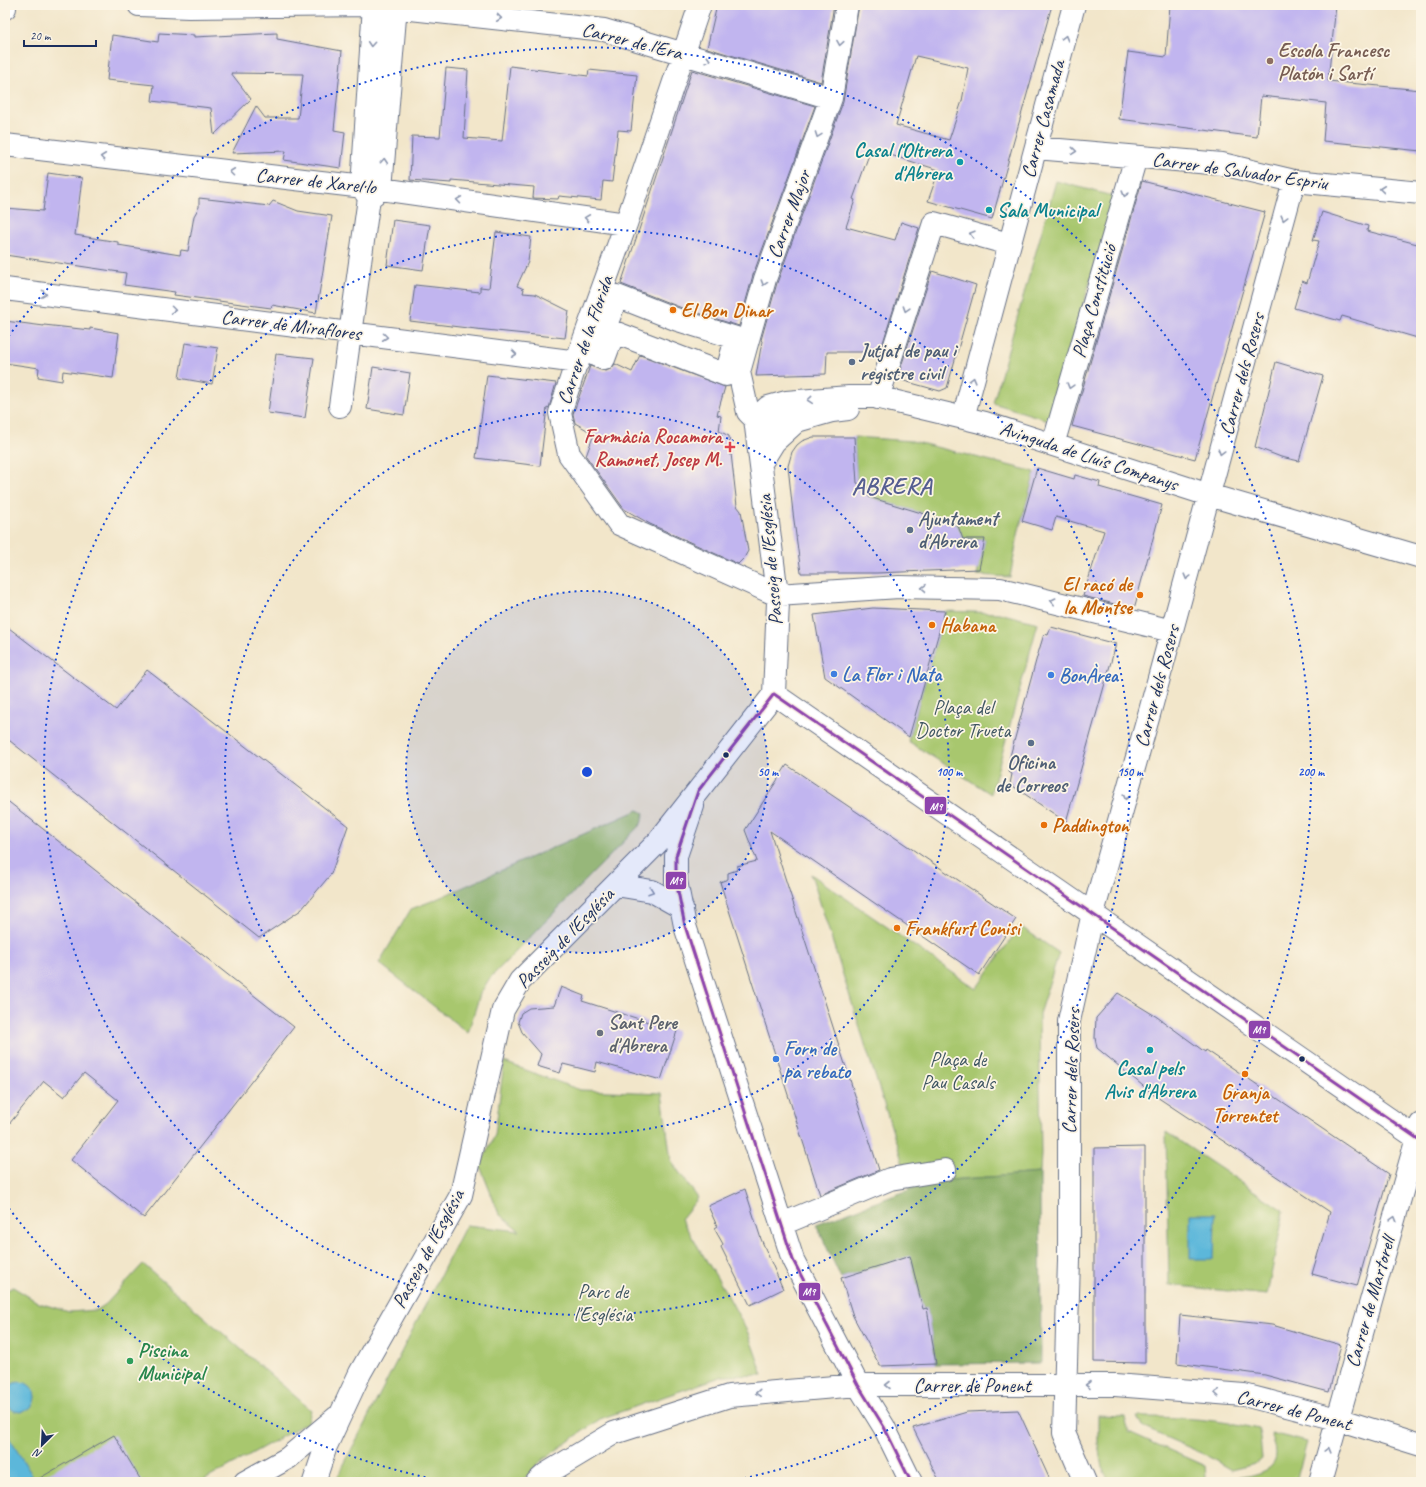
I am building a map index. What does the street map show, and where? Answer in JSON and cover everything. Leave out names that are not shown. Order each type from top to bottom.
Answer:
[{"type":"street","name":"Carrer de l'Era","points":[[139,5],[189,7],[396,6],[604,30],[831,98]]},
{"type":"street","points":[[371,191],[374,5]]},
{"type":"street","name":"Carrer de la Florida","points":[[700,5],[626,224],[582,345],[578,362],[560,413],[569,454],[619,524],[777,595]]},
{"type":"street","name":"Carrer Major","points":[[756,419],[748,412],[739,372],[765,279],[831,98],[847,5]]},
{"type":"street","name":"Carrer Casamada","points":[[963,418],[1074,5]]},
{"type":"street","points":[[340,406],[396,6]]},
{"type":"street","name":"Carrer de Xarel·lo","points":[[5,145],[626,224]]},
{"type":"street","name":"Carrer de Salvador Espriu","points":[[1036,148],[1222,164],[1294,181],[1421,193]]},
{"type":"street","name":"Plaça Constitució","points":[[1053,445],[1136,157]]},
{"type":"street","name":"Carrer dels Rosers","points":[[1085,1482],[1064,1433],[1069,1260],[1069,1021],[1093,913],[1172,631],[1294,181]]},
{"type":"street","points":[[878,398],[934,223],[1009,244]]},
{"type":"street","name":"Carrer de Miraflores","points":[[5,289],[578,362]]},
{"type":"street","points":[[617,296],[678,320],[736,338],[726,375],[614,332],[604,359],[595,355],[617,296]]},
{"type":"street","name":"Avinguda de Lluís Companys","points":[[756,419],[768,407],[786,402],[849,397],[878,398],[985,423],[1209,495],[1421,557]]},
{"type":"street","points":[[756,419],[770,425],[797,421],[832,411],[870,407],[917,407]]},
{"type":"street","name":"Passeig de l'Església","points":[[245,1482],[277,1474],[288,1458],[342,1412],[360,1373],[461,1195],[503,1010],[520,981],[657,843],[774,694],[777,595],[756,419]]},
{"type":"street","points":[[761,463],[774,442],[797,421]]},
{"type":"street","points":[[777,595],[899,587],[1000,589],[1172,631]]},
{"type":"street","points":[[774,694],[1093,913],[1420,1134]]},
{"type":"street","points":[[698,790],[676,856],[676,881],[685,926],[793,1260],[858,1386],[884,1427],[911,1482]]},
{"type":"street","points":[[616,885],[652,890],[682,908]]},
{"type":"street","name":"Carrer de Martorell","points":[[1320,1482],[1420,1134]]},
{"type":"street","points":[[782,1224],[890,1179],[944,1170]]},
{"type":"street","name":"Carrer de Ponent","points":[[537,1482],[546,1474],[614,1433],[729,1396],[858,1386],[1114,1385],[1244,1395],[1337,1419],[1421,1445]]},
{"type":"street","points":[[314,1482],[326,1446],[342,1412]]},
{"type":"green space","points":[[1056,181],[1116,197],[1048,420],[993,403]]},
{"type":"green space","points":[[854,437],[912,441],[1035,472],[1019,530],[1010,577],[977,575],[985,539],[959,538],[958,526],[954,522],[869,497],[865,486],[857,487]]},
{"type":"green space","name":"Plaça del Doctor Trueta","points":[[945,611],[999,613],[1038,623],[991,794],[908,741]]},
{"type":"green space","points":[[638,810],[644,813],[641,824],[489,979],[480,994],[468,1033],[379,963],[411,909]]},
{"type":"green space","name":"Plaça de Pau Casals","points":[[811,874],[976,989],[1020,926],[1059,953],[1039,1014],[1040,1173],[949,1180],[909,1190],[904,1167]]},
{"type":"green space","name":"Parc de l'Església","points":[[504,1062],[580,1090],[662,1093],[671,1161],[698,1198],[681,1219],[727,1294],[748,1333],[763,1375],[723,1376],[600,1419],[541,1461],[521,1482],[335,1482],[466,1225],[520,1231],[499,1214],[480,1166],[495,1135]]},
{"type":"green space","points":[[1166,1132],[1284,1211],[1267,1295],[1169,1285]]},
{"type":"green space","points":[[1040,1173],[1041,1363],[936,1364],[927,1308],[923,1309],[910,1257],[841,1278],[816,1224],[909,1190],[949,1180]]},
{"type":"green space","name":"Piscina Municipal","points":[[143,1264],[311,1410],[308,1422],[201,1482],[5,1482],[5,1291],[13,1287],[39,1303],[69,1312],[97,1310],[106,1304]]},
{"type":"green space","points":[[1098,1416],[1125,1417],[1129,1432],[1205,1466],[1206,1476],[1203,1482],[1110,1482],[1102,1468],[1098,1444]]},
{"type":"green space","points":[[1137,1417],[1198,1419],[1259,1429],[1262,1458],[1255,1464],[1231,1470],[1204,1454],[1142,1427]]},
{"type":"green space","points":[[1271,1433],[1307,1442],[1296,1482],[1217,1482],[1253,1475],[1270,1468],[1274,1462],[1276,1454]]},
{"type":"water","points":[[1190,1214],[1215,1214],[1214,1259],[1190,1259]]},
{"type":"water","points":[[20,1382],[30,1387],[35,1397],[30,1407],[20,1412],[10,1407],[5,1397],[10,1387]]},
{"type":"water","points":[[8,1436],[32,1475],[20,1482],[5,1482],[5,1438]]},
{"type":"building","points":[[717,5],[834,5],[821,82],[707,48]]},
{"type":"building","points":[[859,5],[1052,5],[992,219],[928,201],[939,170],[871,149],[853,199],[855,200],[846,227],[895,240],[901,222],[919,228],[880,352],[827,352],[826,374],[756,376],[761,340],[777,283],[843,102]],"holes":[[[916,56],[968,68],[962,101],[949,140],[896,125]]]},
{"type":"building","name":"Escola Francesc Platón i Sartí","points":[[1170,5],[1336,5],[1328,81],[1421,90],[1421,151],[1323,141],[1326,103],[1261,96],[1257,137],[1119,119],[1128,52],[1166,57]]},
{"type":"building","points":[[159,33],[194,35],[194,37],[277,33],[277,39],[342,51],[334,130],[345,132],[341,168],[284,160],[286,151],[232,153],[256,106],[265,118],[298,118],[303,74],[231,73],[251,99],[214,135],[211,108],[152,101],[154,85],[107,80],[112,35],[158,42]]},
{"type":"building","points":[[510,66],[588,76],[589,70],[637,75],[631,131],[618,130],[612,182],[603,181],[601,200],[559,196],[558,199],[533,198],[534,187],[451,180],[451,183],[410,180],[412,136],[440,137],[446,68],[468,70],[464,138],[502,141]]},
{"type":"building","points":[[692,70],[815,106],[753,275],[739,326],[682,308],[621,284]]},
{"type":"building","points":[[48,173],[82,178],[75,235],[118,242],[118,245],[180,255],[181,250],[188,251],[194,216],[199,207],[199,198],[269,206],[273,201],[298,211],[332,216],[316,313],[272,305],[271,308],[174,295],[175,292],[124,285],[126,273],[5,255],[5,208],[43,211]]},
{"type":"building","points":[[1142,181],[1265,212],[1195,459],[1072,426]]},
{"type":"building","points":[[1322,212],[1368,226],[1367,231],[1421,245],[1421,339],[1342,316],[1340,321],[1294,308],[1302,281],[1307,283],[1319,241],[1313,240]]},
{"type":"building","points":[[393,220],[430,225],[423,270],[387,265]]},
{"type":"building","points":[[496,232],[531,237],[528,262],[517,286],[524,289],[523,293],[535,294],[569,311],[565,338],[410,321],[415,285],[480,292],[480,287],[489,288]]},
{"type":"building","points":[[932,271],[976,285],[947,388],[940,391],[897,379]]},
{"type":"building","points":[[5,321],[90,330],[90,328],[119,333],[113,378],[63,371],[62,381],[38,377],[39,368],[5,363]]},
{"type":"building","points":[[185,343],[218,348],[212,384],[179,378]]},
{"type":"building","points":[[276,354],[314,358],[305,418],[268,413]]},
{"type":"building","points":[[640,355],[725,387],[717,415],[721,416],[719,431],[729,436],[737,506],[741,511],[748,551],[738,564],[650,524],[624,509],[586,456],[594,434],[575,423],[573,414],[590,366],[605,371],[611,369],[615,364],[632,372]]},
{"type":"building","points":[[1276,362],[1323,376],[1299,461],[1281,457],[1255,447]]},
{"type":"building","points":[[373,367],[410,373],[404,415],[367,409]]},
{"type":"building","points":[[487,375],[556,383],[549,408],[547,407],[540,466],[476,458]]},
{"type":"building","points":[[813,437],[854,437],[857,483],[868,488],[869,497],[941,519],[952,520],[958,526],[963,539],[985,539],[979,569],[876,573],[801,573],[788,466],[792,452],[797,445],[802,441]]},
{"type":"building","points":[[1037,468],[1074,479],[1075,475],[1100,482],[1099,487],[1162,505],[1134,609],[1083,596],[1104,531],[1056,517],[1052,530],[1022,521]]},
{"type":"building","points":[[873,608],[945,611],[909,737],[825,677],[814,615]]},
{"type":"building","points":[[5,625],[116,710],[147,670],[348,826],[331,874],[301,910],[259,938],[5,737]]},
{"type":"building","points":[[1051,627],[1116,644],[1066,822],[1010,784],[1012,774],[1009,772],[1012,761],[1009,760],[1037,657],[1044,634],[1048,635]]},
{"type":"building","points":[[787,765],[1016,919],[979,975],[770,831],[879,1170],[820,1195],[720,882],[728,879],[728,873],[737,870],[737,866],[757,861],[745,830]]},
{"type":"building","points":[[5,799],[294,1027],[144,1218],[71,1160],[118,1100],[84,1073],[64,1097],[44,1081],[5,1129]]},
{"type":"building","name":"Sant Pere d'Abrera","points":[[561,987],[584,996],[582,1001],[677,1031],[661,1080],[597,1062],[595,1072],[563,1064],[560,1073],[537,1066],[541,1054],[522,1032],[518,1022],[521,1013],[529,1008],[554,1006]]},
{"type":"building","points":[[1118,993],[1157,1017],[1205,1052],[1206,1050],[1389,1174],[1357,1286],[1312,1274],[1330,1212],[1154,1095],[1097,1048],[1095,1038],[1096,1018]]},
{"type":"building","points":[[1145,1147],[1145,1363],[1094,1362],[1094,1148]]},
{"type":"building","points":[[745,1189],[761,1239],[783,1289],[750,1305],[721,1247],[723,1244],[714,1228],[717,1226],[708,1206]]},
{"type":"building","points":[[910,1256],[923,1309],[927,1308],[936,1364],[880,1366],[853,1316],[841,1278]]},
{"type":"building","points":[[1180,1315],[1272,1325],[1341,1345],[1329,1392],[1265,1375],[1177,1363]]},
{"type":"building","points":[[1018,1410],[1051,1482],[940,1482],[913,1428],[967,1412]]},
{"type":"building","points":[[114,1435],[142,1482],[33,1482]]},
{"type":"transit line","name":"M9","points":[[774,694],[698,791],[676,856],[676,881],[685,926],[793,1260],[858,1385],[884,1427],[911,1482]]},
{"type":"transit line","name":"M9","points":[[774,694],[1421,1141]]},
{"type":"place","name":"Escola Francesc Platón i Sartí","points":[[1270,61]]},
{"type":"place","name":"Casal l'Oltrera d'Abrera","points":[[960,162]]},
{"type":"place","name":"Sala Municipal","points":[[989,210]]},
{"type":"place","name":"El Bon Dinar","points":[[673,310]]},
{"type":"place","name":"Jutjat de pau i registre civil","points":[[852,362]]},
{"type":"place","name":"Farmàcia Rocamora Ramonet, Josep M.","points":[[730,447]]},
{"type":"place","name":"Ajuntament d'Abrera","points":[[910,530]]},
{"type":"place","name":"El racó de la Montse","points":[[1140,595]]},
{"type":"place","name":"Habana","points":[[932,625]]},
{"type":"place","name":"La Flor i Nata","points":[[834,674]]},
{"type":"place","name":"BonÀrea","points":[[1051,675]]},
{"type":"place","name":"Oficina de Correos","points":[[1031,743]]},
{"type":"place","name":"Paddington","points":[[1044,825]]},
{"type":"place","name":"Frankfurt Conisi","points":[[897,928]]},
{"type":"place","name":"Sant Pere d'Abrera","points":[[600,1033]]},
{"type":"place","name":"Casal pels Avis d'Abrera","points":[[1150,1050]]},
{"type":"place","name":"Forn de pa rebato","points":[[776,1059]]},
{"type":"place","name":"Granja Torrentet","points":[[1245,1074]]},
{"type":"place","name":"Piscina Municipal","points":[[130,1361]]},
{"type":"district","name":"ABRERA","points":[[892,486]]}]
